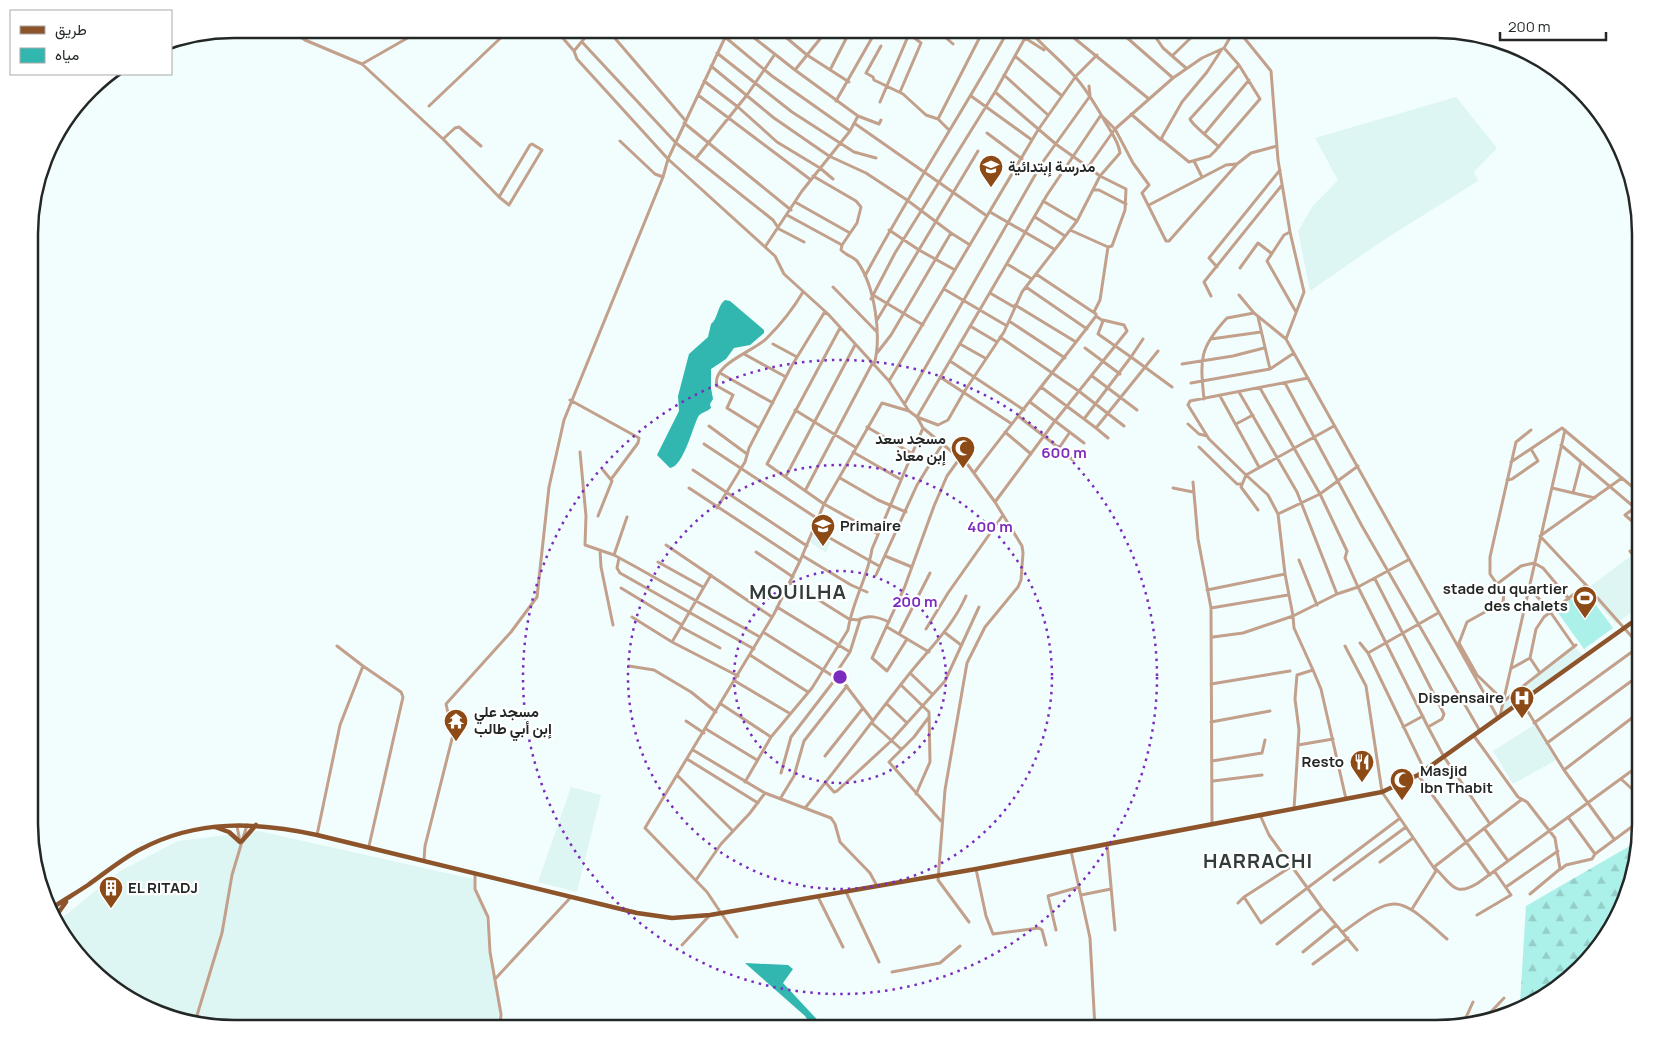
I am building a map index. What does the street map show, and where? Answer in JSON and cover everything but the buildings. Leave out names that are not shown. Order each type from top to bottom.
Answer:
[{"type":"main road","points":[[56,907],[141,849],[168,837],[200,828],[237,824],[256,825],[317,835],[369,846],[475,874],[654,916],[672,918],[710,916],[938,876],[1382,792],[1425,771],[1632,622]]},
{"type":"main road","points":[[214,826],[229,832],[241,842],[256,825]]},
{"type":"main road","points":[[59,912],[68,898]]},
{"type":"street","points":[[301,38],[362,64],[500,197],[510,205],[542,150],[531,144],[500,197]]},
{"type":"street","points":[[362,64],[376,54],[407,38]]},
{"type":"street","points":[[429,106],[501,38]]},
{"type":"street","points":[[563,38],[574,51],[577,59],[668,159],[775,256],[784,274],[828,314],[889,381],[909,411]]},
{"type":"street","points":[[574,51],[585,38]]},
{"type":"street","points":[[615,38],[707,144],[791,210]]},
{"type":"street","points":[[424,860],[431,817],[453,735],[446,704],[511,632],[538,597],[549,487],[570,400],[663,177],[668,159],[724,38]]},
{"type":"street","points":[[726,38],[765,67],[772,76],[850,131]]},
{"type":"street","points":[[755,38],[858,116],[879,124],[881,120]]},
{"type":"street","points":[[787,38],[807,55],[849,82]]},
{"type":"street","points":[[795,70],[821,38]]},
{"type":"street","points":[[830,70],[846,38]]},
{"type":"street","points":[[880,102],[908,38]]},
{"type":"street","points":[[900,92],[921,44],[914,38]]},
{"type":"street","points":[[946,38],[953,44]]},
{"type":"street","points":[[938,119],[979,38]]},
{"type":"street","points":[[865,276],[922,172],[972,96],[1005,38]]},
{"type":"street","points":[[872,297],[903,240],[995,92],[1025,38],[1051,55]]},
{"type":"street","points":[[737,937],[723,913],[696,880],[645,828],[772,617],[803,556],[824,504],[882,403],[909,411],[934,425],[946,423],[985,358],[1007,326],[1014,306],[1077,220],[1100,176],[1120,153],[1112,132],[1090,96],[1076,78],[1036,38]]},
{"type":"street","points":[[1074,38],[1149,99]]},
{"type":"street","points":[[1127,38],[1173,78]]},
{"type":"street","points":[[1156,38],[1163,48],[1186,68]]},
{"type":"street","points":[[1172,56],[1191,38]]},
{"type":"street","points":[[1162,140],[1182,102],[1207,72],[1230,38]]},
{"type":"street","points":[[1244,38],[1271,71],[1282,185],[1290,232],[1304,292],[1286,339]]},
{"type":"street","points":[[836,101],[849,82],[871,39]]},
{"type":"street","points":[[582,42],[676,143],[697,157],[773,220],[779,229],[804,242]]},
{"type":"street","points":[[881,46],[866,73],[873,77],[874,80],[900,92],[926,115],[938,119],[949,130]]},
{"type":"street","points":[[1131,114],[1190,162],[1210,156],[1260,99],[1239,64],[1223,48]]},
{"type":"street","points":[[1088,167],[1112,132],[1131,114],[1186,68],[1223,48]]},
{"type":"street","points":[[717,53],[792,112],[854,152],[876,158]]},
{"type":"street","points":[[697,157],[738,107],[775,54]]},
{"type":"street","points":[[1015,56],[1062,96]]},
{"type":"street","points":[[889,381],[1038,130],[1076,78],[1097,56]]},
{"type":"street","points":[[1219,147],[1193,124],[1190,119],[1239,64]]},
{"type":"street","points":[[711,66],[774,118],[829,156],[866,173],[907,200],[921,213],[970,245]]},
{"type":"street","points":[[1004,75],[1048,115]]},
{"type":"street","points":[[1205,133],[1250,80]]},
{"type":"street","points":[[704,81],[738,107],[777,142],[820,168],[833,179]]},
{"type":"street","points":[[905,403],[1042,163],[1057,145],[1090,96],[1089,86]]},
{"type":"street","points":[[995,92],[1057,145],[1100,176],[1126,189],[1126,204],[1112,246],[1108,247]]},
{"type":"street","points":[[698,95],[812,178],[856,201],[861,207],[862,212],[842,245],[841,250],[855,259],[865,276],[877,320],[878,353]]},
{"type":"street","points":[[972,96],[1032,140]]},
{"type":"street","points":[[1102,115],[1116,128],[1133,163],[1149,185],[1142,193],[1166,242],[1169,241],[1236,164],[1251,153],[1277,146]]},
{"type":"street","points":[[917,417],[1008,264],[1043,201],[1072,156],[1102,115]]},
{"type":"street","points":[[766,247],[795,202],[850,131],[858,116]]},
{"type":"street","points":[[854,124],[938,184],[952,191],[987,216]]},
{"type":"street","points":[[443,140],[455,128],[459,128],[481,146]]},
{"type":"street","points":[[987,133],[1022,158]]},
{"type":"street","points":[[620,141],[655,174],[663,177]]},
{"type":"street","points":[[877,320],[936,222],[952,191],[978,151]]},
{"type":"street","points":[[1194,162],[1202,177]]},
{"type":"street","points":[[1149,205],[1226,165],[1236,164]]},
{"type":"street","points":[[1217,267],[1209,258],[1280,169]]},
{"type":"street","points":[[1211,296],[1204,283],[1282,185]]},
{"type":"street","points":[[1093,190],[1099,190],[1126,204]]},
{"type":"street","points":[[1043,201],[1077,220]]},
{"type":"street","points":[[795,202],[850,233]]},
{"type":"street","points":[[990,212],[1054,250]]},
{"type":"street","points":[[787,215],[842,245]]},
{"type":"street","points":[[1035,217],[1065,236]]},
{"type":"street","points":[[890,230],[919,250],[955,270]]},
{"type":"street","points":[[1070,230],[1108,247]]},
{"type":"street","points":[[1290,232],[1284,235],[1267,259],[1268,264],[1296,312]]},
{"type":"street","points":[[806,489],[878,353],[891,335],[950,233]]},
{"type":"street","points":[[1240,268],[1259,243],[1271,253]]},
{"type":"street","points":[[1094,312],[1100,300],[1108,247]]},
{"type":"street","points":[[1008,264],[1032,279]]},
{"type":"street","points":[[995,502],[1055,421],[1125,335],[1127,327],[1103,320],[1094,312],[1036,274]]},
{"type":"street","points":[[833,286],[877,333]]},
{"type":"street","points":[[1026,288],[1087,329]]},
{"type":"street","points":[[944,289],[1007,326]]},
{"type":"street","points":[[759,428],[727,408],[734,395],[716,384],[720,373],[734,359],[766,339],[789,313],[803,292]]},
{"type":"street","points":[[990,293],[1076,342]]},
{"type":"street","points":[[1239,295],[1258,317],[1286,339],[1358,466],[1408,560],[1499,717]]},
{"type":"street","points":[[872,297],[903,312],[923,325]]},
{"type":"street","points":[[717,508],[741,468],[759,428],[820,316],[824,313],[828,314]]},
{"type":"street","points":[[1204,399],[1201,361],[1210,339],[1227,318],[1254,313]]},
{"type":"street","points":[[974,473],[1098,316]]},
{"type":"street","points":[[1258,317],[1270,369]]},
{"type":"street","points":[[1103,320],[1097,333],[1172,387]]},
{"type":"street","points":[[1009,321],[1065,358]]},
{"type":"street","points":[[970,326],[997,342]]},
{"type":"street","points":[[840,328],[767,461],[769,465],[806,489],[824,504],[878,534]]},
{"type":"street","points":[[1210,339],[1261,332]]},
{"type":"street","points":[[1000,337],[1053,372],[1124,426]]},
{"type":"street","points":[[1084,419],[1120,374],[1143,338]]},
{"type":"street","points":[[773,344],[797,357]]},
{"type":"street","points":[[960,344],[985,358]]},
{"type":"street","points":[[786,476],[855,345]]},
{"type":"street","points":[[1085,348],[1120,374]]},
{"type":"street","points":[[1182,364],[1264,348]]},
{"type":"street","points":[[1096,428],[1158,351]]},
{"type":"street","points":[[1191,383],[1270,369],[1294,353]]},
{"type":"street","points":[[743,354],[786,378]]},
{"type":"street","points":[[950,361],[1024,410]]},
{"type":"street","points":[[720,373],[773,402]]},
{"type":"street","points":[[1092,376],[1137,410]]},
{"type":"street","points":[[940,377],[1012,424]]},
{"type":"street","points":[[1308,378],[1190,401],[1188,405],[1207,436],[1268,495],[1278,514],[1294,628],[1321,689],[1346,800]]},
{"type":"street","points":[[1285,384],[1480,731]]},
{"type":"street","points":[[1041,387],[1108,438]]},
{"type":"street","points":[[1260,388],[1320,494],[1347,551],[1346,558],[1358,587],[1428,727],[1444,757],[1490,824]]},
{"type":"street","points":[[1239,392],[1302,503],[1338,594]]},
{"type":"street","points":[[1220,396],[1259,467]]},
{"type":"street","points":[[570,400],[639,438],[638,443],[612,478],[598,516]]},
{"type":"street","points":[[1030,402],[1084,443]]},
{"type":"street","points":[[796,410],[856,447]]},
{"type":"street","points":[[1236,424],[1253,415]]},
{"type":"street","points":[[1018,416],[1073,460]]},
{"type":"street","points":[[917,417],[923,428],[943,443],[974,473],[995,502],[1022,546],[1023,553],[1021,580],[985,627],[967,663],[945,790],[938,880],[969,922]]},
{"type":"street","points":[[1188,424],[1199,434],[1207,436]]},
{"type":"street","points":[[709,426],[748,454]]},
{"type":"street","points":[[1241,484],[1246,475],[1277,456],[1334,426]]},
{"type":"street","points":[[867,427],[911,453]]},
{"type":"street","points":[[745,782],[771,737],[789,712],[825,670],[848,630],[849,619],[861,590],[878,534],[923,428]]},
{"type":"street","points":[[1512,462],[1560,429],[1565,430],[1632,486]]},
{"type":"street","points":[[1504,701],[1474,671],[1459,639],[1466,622],[1503,602],[1504,594],[1490,574],[1489,562],[1516,442],[1531,430]]},
{"type":"street","points":[[1499,717],[1565,430]]},
{"type":"street","points":[[1006,432],[1031,454]]},
{"type":"street","points":[[1059,448],[1070,432]]},
{"type":"street","points":[[876,575],[926,468],[943,443]]},
{"type":"street","points":[[704,444],[818,519]]},
{"type":"street","points":[[1561,445],[1632,505]]},
{"type":"street","points":[[1199,447],[1236,484],[1241,484],[1258,510]]},
{"type":"street","points":[[1507,480],[1512,479],[1538,461],[1531,449]]},
{"type":"street","points":[[580,452],[586,516],[584,543],[588,547],[614,555],[760,637]]},
{"type":"street","points":[[853,452],[900,479]]},
{"type":"street","points":[[907,639],[886,671],[871,657],[890,622],[947,476],[960,458]]},
{"type":"street","points":[[1573,493],[1581,462]]},
{"type":"street","points":[[1278,514],[1320,494],[1358,466]]},
{"type":"street","points":[[603,470],[612,478]]},
{"type":"street","points":[[694,470],[806,546]]},
{"type":"street","points":[[840,478],[906,512]]},
{"type":"street","points":[[1540,536],[1622,478]]},
{"type":"street","points":[[1193,482],[1211,608],[1213,637],[1211,684],[1212,824]]},
{"type":"street","points":[[689,488],[800,561]]},
{"type":"street","points":[[1173,488],[1193,492]]},
{"type":"street","points":[[1552,488],[1595,498]]},
{"type":"street","points":[[1632,511],[1626,516],[1632,521]]},
{"type":"street","points":[[926,629],[948,593],[1003,515]]},
{"type":"street","points":[[614,555],[627,517]]},
{"type":"street","points":[[814,529],[870,563],[879,566]]},
{"type":"street","points":[[1540,536],[1632,638]]},
{"type":"street","points":[[666,545],[772,617]]},
{"type":"street","points":[[600,550],[601,568],[613,625]]},
{"type":"street","points":[[756,552],[793,577]]},
{"type":"street","points":[[803,556],[867,592]]},
{"type":"street","points":[[885,556],[912,567]]},
{"type":"street","points":[[619,558],[617,568],[620,573],[754,649]]},
{"type":"street","points":[[1299,560],[1318,605]]},
{"type":"street","points":[[1213,637],[1243,633],[1293,616],[1338,594],[1375,579],[1408,560]]},
{"type":"street","points":[[658,562],[703,588]]},
{"type":"street","points":[[1497,584],[1521,566],[1534,563],[1543,568],[1569,599]]},
{"type":"street","points":[[899,634],[930,573]]},
{"type":"street","points":[[672,642],[710,574]]},
{"type":"street","points":[[1207,590],[1285,574]]},
{"type":"street","points":[[1375,579],[1444,714],[1442,719],[1428,727]]},
{"type":"street","points":[[790,582],[849,619],[860,620]]},
{"type":"street","points":[[1540,673],[1530,658],[1536,630],[1544,617],[1586,585]]},
{"type":"street","points":[[1504,701],[1575,646],[1529,587]]},
{"type":"street","points":[[621,588],[720,648]]},
{"type":"street","points":[[1211,608],[1288,595]]},
{"type":"street","points":[[805,808],[902,686],[910,673],[929,652],[966,596]]},
{"type":"street","points":[[777,607],[840,644],[850,652]]},
{"type":"street","points":[[826,783],[834,792],[837,791],[891,740],[947,678],[980,607]]},
{"type":"street","points":[[1368,653],[1438,613]]},
{"type":"street","points":[[781,773],[791,737],[836,677],[850,652],[860,620],[864,616],[876,616],[890,622]]},
{"type":"street","points":[[632,617],[672,642],[738,676]]},
{"type":"street","points":[[887,627],[929,652]]},
{"type":"street","points":[[763,632],[836,677],[847,686],[873,722],[901,750]]},
{"type":"street","points":[[944,632],[961,645]]},
{"type":"street","points":[[1360,643],[1368,653],[1425,771]]},
{"type":"street","points":[[337,646],[401,692],[403,697],[369,846]]},
{"type":"street","points":[[1345,646],[1366,686],[1382,792],[1434,867],[1461,891],[1466,891],[1496,872],[1549,830],[1632,771]]},
{"type":"street","points":[[1534,723],[1632,652]]},
{"type":"street","points":[[750,655],[808,692]]},
{"type":"street","points":[[1511,668],[1530,658]]},
{"type":"street","points":[[317,835],[340,725],[363,666]]},
{"type":"street","points":[[629,666],[654,670],[691,692],[716,712]]},
{"type":"street","points":[[1294,808],[1299,730],[1295,699],[1297,675],[1313,670]]},
{"type":"street","points":[[1211,684],[1290,671]]},
{"type":"street","points":[[910,673],[932,694]]},
{"type":"street","points":[[735,681],[789,712]]},
{"type":"street","points":[[1547,742],[1632,681]]},
{"type":"street","points":[[780,799],[794,776],[804,741],[847,686]]},
{"type":"street","points":[[902,686],[923,704],[928,710],[929,717],[930,762],[916,794]]},
{"type":"street","points":[[1522,702],[1564,770],[1614,839]]},
{"type":"street","points":[[721,704],[771,737]]},
{"type":"street","points":[[887,704],[907,723]]},
{"type":"street","points":[[826,756],[863,708]]},
{"type":"street","points":[[1211,722],[1270,712]]},
{"type":"street","points":[[1404,727],[1423,716]]},
{"type":"street","points":[[929,717],[914,737],[889,762],[942,822]]},
{"type":"street","points":[[1564,770],[1632,718]]},
{"type":"street","points":[[686,721],[757,760]]},
{"type":"street","points":[[1474,736],[1521,800],[1526,802],[1555,838],[1560,869]]},
{"type":"street","points":[[1298,745],[1333,739]]},
{"type":"street","points":[[1212,761],[1262,753],[1265,740]]},
{"type":"street","points":[[693,750],[765,793],[831,818],[835,824],[840,842],[870,873],[877,886]]},
{"type":"street","points":[[687,759],[758,803]]},
{"type":"street","points":[[1213,782],[1262,774]]},
{"type":"street","points":[[678,775],[732,831]]},
{"type":"street","points":[[1418,775],[1490,875]]},
{"type":"street","points":[[1621,779],[1632,789]]},
{"type":"street","points":[[696,880],[732,831],[765,793]]},
{"type":"street","points":[[1434,867],[1521,800]]},
{"type":"street","points":[[1260,814],[1269,835],[1322,908],[1357,950]]},
{"type":"street","points":[[1568,817],[1595,854]]},
{"type":"street","points":[[1244,897],[1261,922],[1399,819]]},
{"type":"street","points":[[237,824],[241,842]]},
{"type":"street","points":[[197,1016],[222,933],[231,880],[247,824]]},
{"type":"street","points":[[1530,894],[1566,865],[1592,859],[1595,854],[1632,826]]},
{"type":"street","points":[[1334,880],[1406,827]]},
{"type":"street","points":[[1484,828],[1508,861]]},
{"type":"street","points":[[1380,862],[1413,838]]},
{"type":"street","points":[[1107,843],[1115,930]]},
{"type":"street","points":[[1070,850],[1092,949],[1095,1020]]},
{"type":"street","points":[[1506,887],[1558,851]]},
{"type":"street","points":[[1238,904],[1244,897],[1292,866]]},
{"type":"street","points":[[1412,909],[1433,877],[1436,871],[1434,867]]},
{"type":"street","points":[[976,869],[986,916],[993,934],[1039,928],[1042,930],[1046,945]]},
{"type":"street","points":[[1477,915],[1511,895],[1496,872]]},
{"type":"street","points":[[475,874],[475,888],[488,917],[490,952],[496,978],[499,1020]]},
{"type":"street","points":[[1056,930],[1048,896],[1079,887]]},
{"type":"street","points":[[1081,895],[1111,889]]},
{"type":"street","points":[[846,892],[880,962]]},
{"type":"street","points":[[496,978],[571,896]]},
{"type":"street","points":[[818,897],[842,947]]},
{"type":"street","points":[[1342,932],[1371,911],[1386,904],[1399,904],[1412,909],[1447,939]]},
{"type":"street","points":[[1277,944],[1322,908]]},
{"type":"street","points":[[682,945],[710,916]]},
{"type":"street","points":[[1303,952],[1336,925]]},
{"type":"street","points":[[1312,964],[1348,938]]},
{"type":"street","points":[[892,972],[940,963],[960,946]]},
{"type":"street","points":[[1491,1012],[1504,998]]},
{"type":"street","points":[[1466,1017],[1472,1002]]},
{"type":"shaded area","points":[[1456,97],[1497,148],[1474,172],[1478,181],[1382,241],[1310,291],[1298,231],[1312,207],[1338,180],[1315,138]]},
{"type":"shaded area","name":"Primaire","points":[[814,532],[830,542],[826,553],[810,542]]},
{"type":"shaded area","points":[[1631,556],[1632,557],[1632,612],[1616,624],[1585,590]]},
{"type":"shaded area","points":[[1574,646],[1583,655],[1501,713],[1504,701]]},
{"type":"shaded area","points":[[1534,725],[1556,760],[1513,784],[1493,751]]},
{"type":"shaded area","points":[[571,787],[601,795],[577,892],[538,882]]},
{"type":"shaded area","points":[[259,831],[473,879],[474,891],[485,911],[489,955],[499,1009],[498,1020],[234,1020],[208,1018],[183,1013],[159,1005],[136,993],[104,971],[86,953],[62,918],[120,871],[178,841]]},
{"type":"green space","name":"stade du quartier des chalets","points":[[1585,590],[1613,628],[1584,649],[1556,610]]},
{"type":"green space","points":[[1631,845],[1626,874],[1618,898],[1592,943],[1556,979],[1520,1000],[1526,906]]},
{"type":"water","points":[[725,300],[730,301],[764,330],[764,333],[750,345],[734,348],[726,359],[711,369],[713,399],[710,404],[711,408],[698,417],[683,454],[675,466],[670,468],[657,455],[679,411],[678,396],[689,354],[708,337],[711,324]]},
{"type":"water","points":[[745,963],[788,965],[793,969],[783,983],[818,1020],[808,1020]]},
{"type":"place","name":"مدرسة إبتدائية","points":[[991,188]]},
{"type":"place","name":"مسجد سعد إبن معاذ","points":[[963,469]]},
{"type":"place","name":"Primaire","points":[[823,547]]},
{"type":"place","name":"stade du quartier des chalets","points":[[1585,619]]},
{"type":"place","name":"Dispensaire","points":[[1522,719]]},
{"type":"place","name":"مسجد علي إبن أبي طالب","points":[[456,742]]},
{"type":"place","name":"Resto","points":[[1362,783]]},
{"type":"place","name":"Masjid Ibn Thabit","points":[[1402,801]]},
{"type":"place","name":"EL RITADJ","points":[[111,909]]},
{"type":"district","name":"MOUILHA","points":[[798,592]]},
{"type":"district","name":"HARRACHI","points":[[1258,861]]}]
